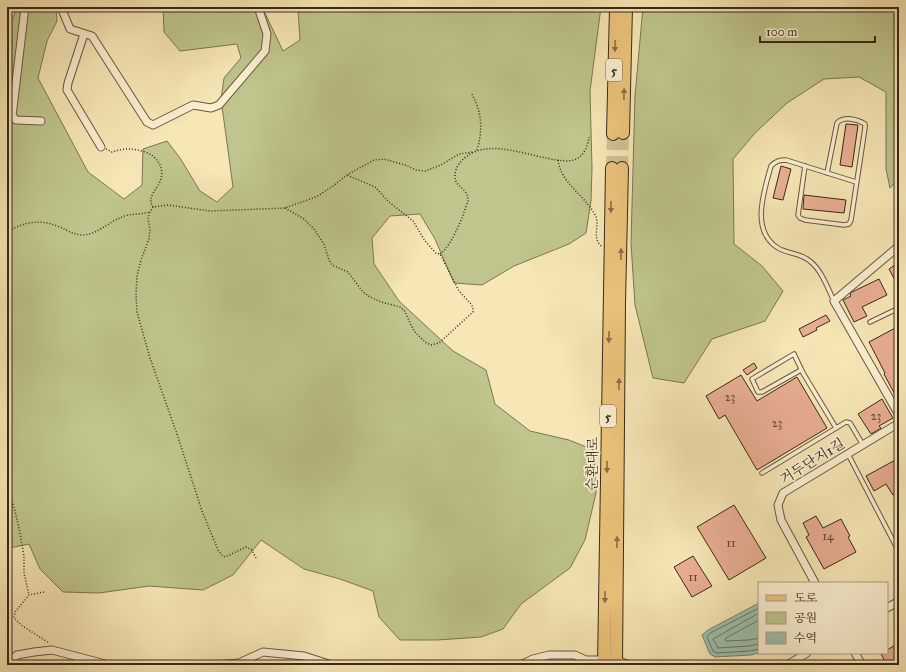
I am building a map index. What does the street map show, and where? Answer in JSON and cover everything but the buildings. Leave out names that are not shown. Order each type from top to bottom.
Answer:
[{"type":"main road","name":"5","points":[[616,7],[618,134],[626,7]]},
{"type":"main road","name":"순환대로","points":[[610,662],[620,295],[617,168]]},
{"type":"street","points":[[25,7],[12,116],[16,120],[41,121]]},
{"type":"street","points":[[61,7],[70,29],[92,36],[147,122],[153,125],[193,105],[211,108],[219,105],[265,51],[267,34],[258,7]]},
{"type":"street","points":[[84,34],[67,90],[101,147]]},
{"type":"street","points":[[899,246],[834,302],[899,415]]},
{"type":"street","name":"거두단지1길","points":[[814,582],[781,520],[778,505],[783,493],[899,424]]},
{"type":"street","points":[[888,607],[899,601]]},
{"type":"street","points":[[7,663],[18,656],[52,650],[108,665]]},
{"type":"street","points":[[216,665],[239,663],[264,652],[304,656],[332,665]]},
{"type":"street","points":[[787,665],[806,654]]},
{"type":"street","points":[[855,654],[862,665]]},
{"type":"street","points":[[520,665],[533,659],[549,656],[575,656],[586,660],[630,665]]},
{"type":"lane","points":[[805,166],[798,215],[800,218],[844,225],[849,224],[851,220],[866,128],[865,124],[860,121],[844,118],[840,119],[837,123],[827,173]]},
{"type":"lane","points":[[834,302],[811,261],[779,249],[766,237],[761,219],[762,200],[771,166],[774,162],[780,160],[856,182]]},
{"type":"lane","points":[[870,322],[899,308]]},
{"type":"lane","points":[[802,370],[762,392],[758,392],[752,381],[752,379],[794,354],[836,428]]},
{"type":"lane","points":[[762,473],[846,422],[850,423],[863,445]]},
{"type":"lane","points":[[848,454],[899,552]]},
{"type":"path","points":[[472,94],[479,108],[482,121],[480,141],[477,150]]},
{"type":"path","points":[[440,254],[444,251],[452,239],[468,201],[466,192],[456,184],[455,177],[457,168],[462,160],[477,150],[505,149],[569,161],[578,158],[586,148],[589,137]]},
{"type":"path","points":[[101,147],[112,152],[123,148],[144,152],[154,157],[160,165],[161,173],[159,184],[152,196],[151,204],[153,207],[148,218],[149,239],[139,268],[136,294],[139,321],[150,358],[202,511],[218,550],[225,557],[246,547],[252,550],[256,558]]},
{"type":"path","points":[[153,207],[168,205],[210,211],[285,208],[316,197],[327,191],[347,175],[370,162],[380,159],[393,161],[416,170],[425,171],[441,165],[459,154],[473,152]]},
{"type":"path","points":[[558,160],[560,170],[564,178],[589,205],[595,214],[597,219],[597,241],[604,249]]},
{"type":"path","points":[[285,208],[304,219],[314,229],[324,244],[329,260],[332,264],[348,272],[363,292],[381,302],[400,307],[404,310],[414,331],[425,342],[431,345],[439,343],[473,312],[471,304],[459,291],[440,254],[436,253],[425,241],[413,221],[389,202],[375,188],[347,175]]},
{"type":"path","points":[[7,233],[16,227],[25,224],[46,223],[58,226],[76,234],[86,234],[100,229],[122,217],[150,212]]},
{"type":"path","points":[[7,487],[15,511],[20,534],[24,556],[24,573],[29,594]]},
{"type":"path","points":[[44,592],[29,594],[15,612],[14,618],[21,625],[49,642],[52,650]]},
{"type":"green space","points":[[15,7],[56,7],[57,21],[47,41],[38,78],[88,172],[124,199],[142,185],[143,149],[167,141],[180,158],[200,191],[217,202],[233,187],[221,99],[224,78],[241,58],[237,44],[180,51],[164,32],[163,7],[262,7],[283,51],[300,40],[299,7],[601,7],[590,91],[592,168],[591,201],[586,233],[569,244],[514,266],[482,285],[454,283],[435,239],[420,214],[390,216],[372,238],[374,264],[399,301],[453,351],[486,370],[495,404],[530,431],[569,440],[594,450],[596,493],[585,540],[570,568],[521,604],[503,629],[481,637],[437,640],[400,640],[379,617],[373,591],[340,579],[304,569],[261,540],[233,575],[203,590],[149,586],[99,593],[63,592],[40,569],[29,544],[9,548],[7,550],[7,32],[15,13]]},
{"type":"green space","points":[[643,7],[899,7],[899,178],[890,188],[886,169],[886,92],[859,77],[824,79],[787,103],[755,133],[733,159],[734,244],[762,266],[783,291],[765,321],[712,339],[684,383],[653,378],[635,305],[631,243],[635,96]]},
{"type":"water","points":[[758,604],[758,653],[715,657],[710,654],[702,635],[708,630]]},
{"type":"tunnel","points":[[622,168],[623,133]]},
{"type":"tunnel","points":[[612,168],[613,134]]}]
